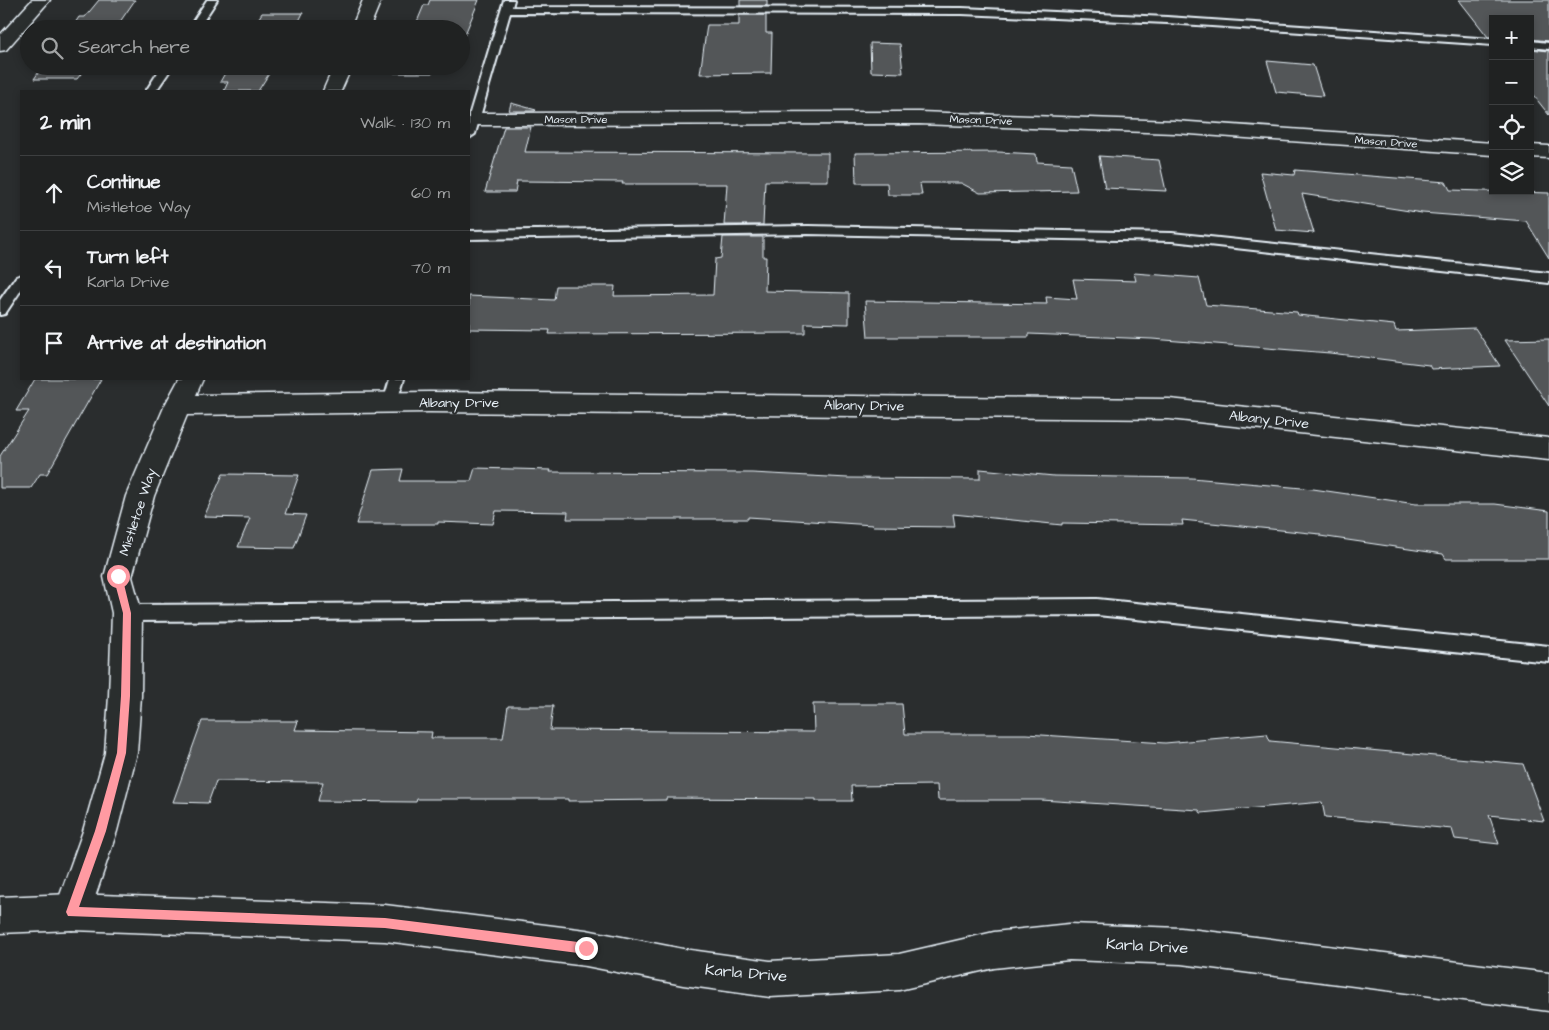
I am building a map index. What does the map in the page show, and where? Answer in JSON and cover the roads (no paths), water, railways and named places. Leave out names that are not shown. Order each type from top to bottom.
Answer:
[{"type":"street","points":[[23,20],[41,0]]},
{"type":"street","points":[[364,20],[372,0]]},
{"type":"street","points":[[0,46],[20,24]]},
{"type":"street","points":[[332,90],[339,75]]},
{"type":"street","name":"Mason Drive","points":[[470,124],[919,118],[1175,127],[1489,149]]},
{"type":"street","points":[[1534,151],[1549,152]]},
{"type":"street","name":"Mistletoe Way","points":[[72,912],[100,831],[122,753],[127,613],[118,576],[140,496],[191,380]]},
{"type":"street","name":"Albany Drive","points":[[178,406],[390,403],[1169,409],[1549,449]]},
{"type":"street","name":"Karla Drive","points":[[0,915],[72,912],[385,923],[586,948],[683,967],[770,979],[899,972],[994,950],[1069,942],[1182,946],[1549,992]]},
{"type":"lane","points":[[199,20],[212,0]]},
{"type":"lane","points":[[470,124],[507,5],[962,11],[1167,20],[1489,42]]},
{"type":"lane","points":[[1534,44],[1549,46]]},
{"type":"lane","points":[[152,90],[162,75]]},
{"type":"lane","points":[[470,235],[808,230],[1172,237],[1549,278]]},
{"type":"lane","points":[[0,310],[20,281]]},
{"type":"lane","points":[[390,403],[397,380]]},
{"type":"lane","points":[[127,613],[1097,607],[1549,654]]}]
